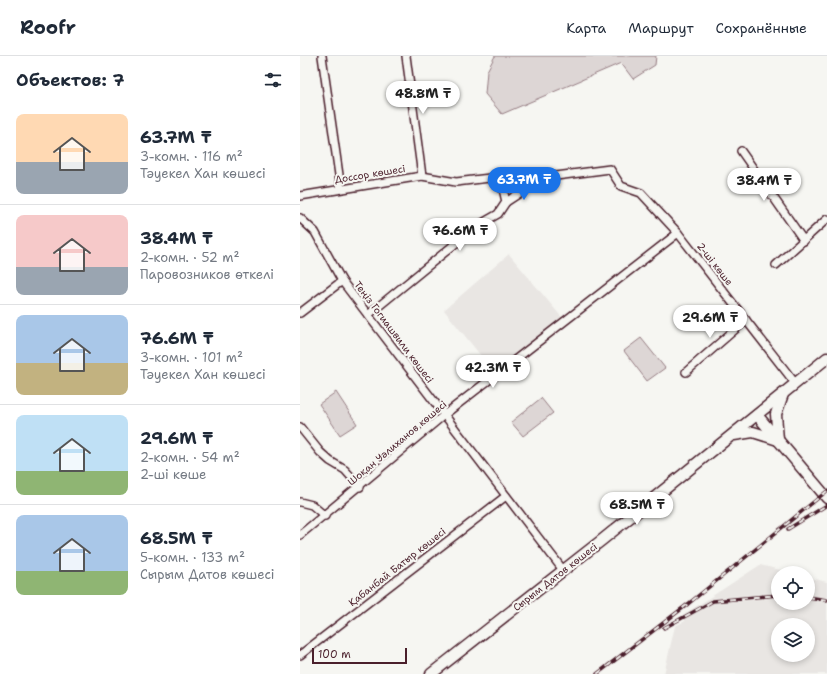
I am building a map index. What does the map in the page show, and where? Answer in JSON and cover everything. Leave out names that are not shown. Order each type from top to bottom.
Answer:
[{"type":"main road","name":"Сырым Датов көшесі","points":[[431,674],[827,358]]},
{"type":"main road","points":[[778,440],[776,414],[784,392]]},
{"type":"main road","points":[[757,415],[827,498]]},
{"type":"main road","points":[[732,435],[753,432],[778,440]]},
{"type":"street","points":[[322,56],[341,189]]},
{"type":"street","points":[[406,56],[422,176]]},
{"type":"street","points":[[741,151],[804,241]]},
{"type":"street","name":"Доссор көшесі","points":[[300,196],[422,176],[443,181],[456,182],[532,173],[556,176],[610,169]]},
{"type":"street","name":"2-ші көше","points":[[610,169],[621,186],[641,193],[678,233],[795,383]]},
{"type":"street","points":[[494,178],[503,190],[506,202]]},
{"type":"street","points":[[368,315],[477,226],[498,214],[506,202],[532,185]]},
{"type":"street","points":[[776,265],[827,219]]},
{"type":"street","name":"Теңіз Гогиашвили көшесі","points":[[300,220],[315,232],[342,281],[563,570]]},
{"type":"street","name":"Шоқан Уәлиханов көшесі","points":[[300,535],[360,487],[444,415],[678,233]]},
{"type":"street","points":[[300,313],[342,281]]},
{"type":"street","points":[[686,372],[746,320]]},
{"type":"street","points":[[300,428],[320,452],[330,461],[345,470],[360,487]]},
{"type":"street","name":"Қабанбай Батыр көшесі","points":[[300,654],[506,496]]},
{"type":"street","points":[[300,502],[312,505],[325,516]]},
{"type":"shaded area","points":[[495,56],[656,56],[655,65],[633,79],[621,63],[502,114],[485,94],[487,71]]},
{"type":"shaded area","points":[[509,254],[564,320],[494,372],[444,310]]},
{"type":"shaded area","points":[[641,338],[665,368],[647,381],[624,351]]},
{"type":"shaded area","points":[[336,392],[357,424],[340,435],[319,404]]},
{"type":"shaded area","points":[[541,398],[553,413],[523,436],[511,422]]},
{"type":"shaded area","points":[[760,565],[771,568],[771,610],[815,610],[815,579],[827,582],[827,674],[664,674],[675,626],[685,621],[683,615]]},
{"type":"railway","points":[[597,674],[688,604],[827,491]]},
{"type":"railway","points":[[788,529],[827,505]]},
{"type":"railway","points":[[664,628],[713,601],[771,596]]},
{"type":"railway","points":[[815,598],[827,600]]}]
